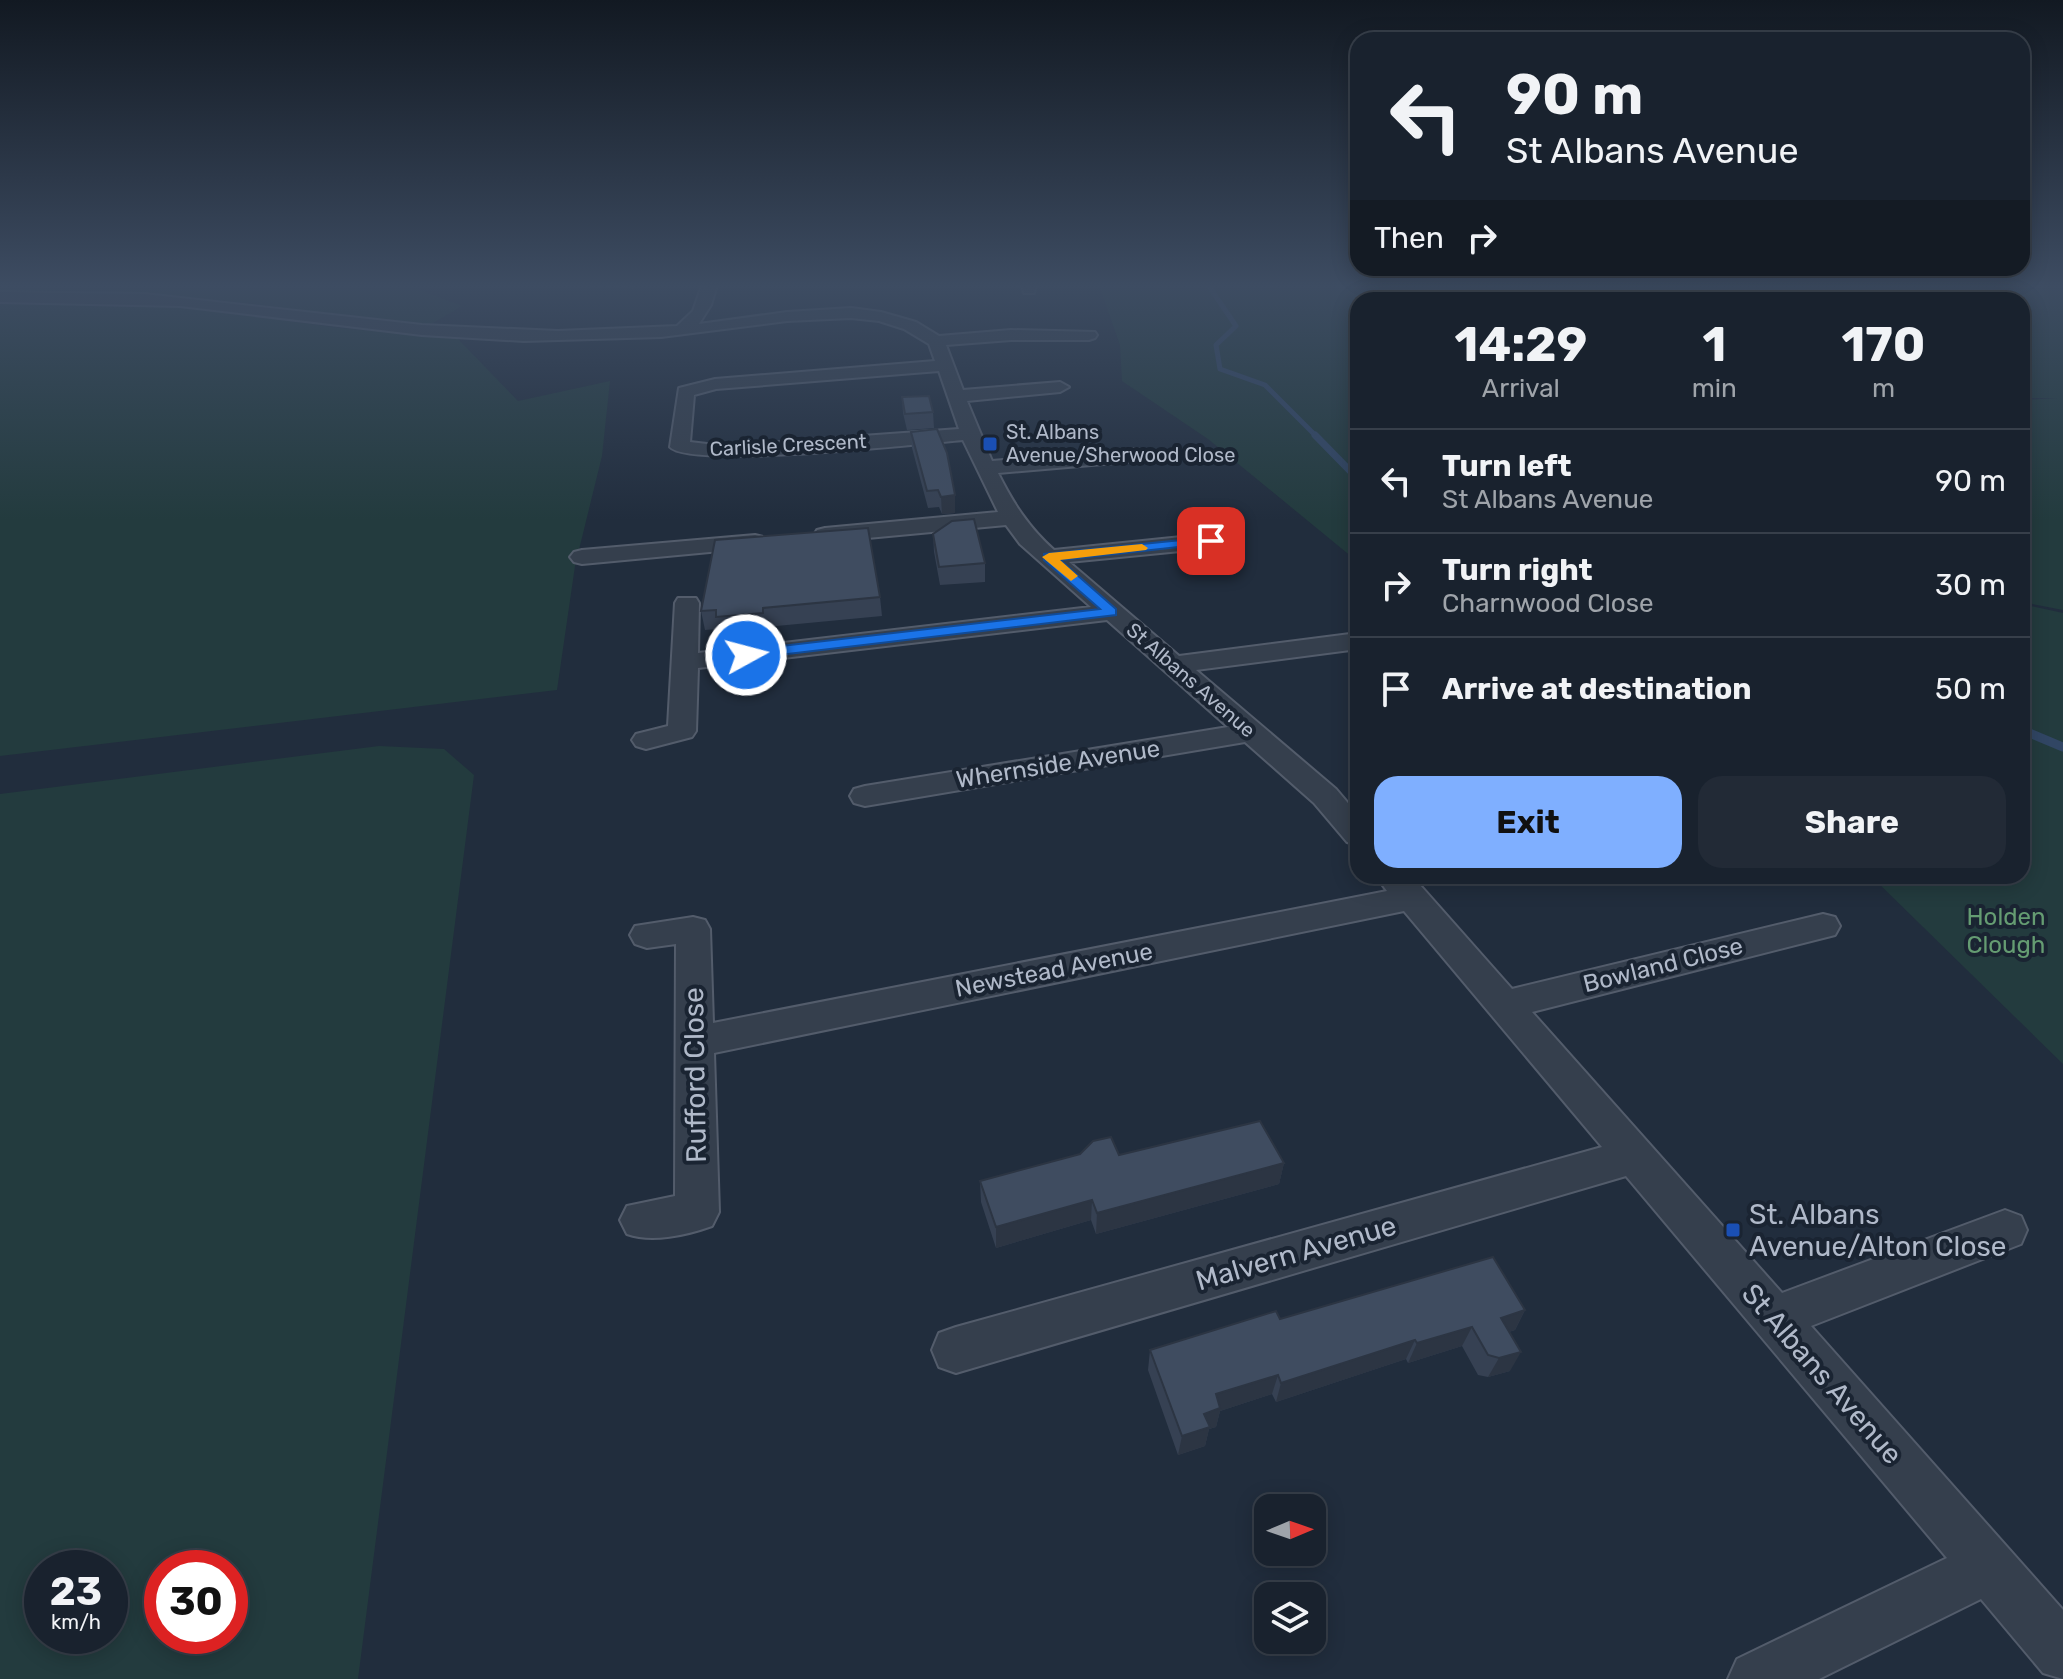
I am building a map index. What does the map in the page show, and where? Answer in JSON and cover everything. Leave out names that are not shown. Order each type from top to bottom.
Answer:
[{"type":"street","name":"St Albans Avenue","points":[[945,365],[985,468],[1010,518],[1111,612],[1325,796],[1350,826]]},
{"type":"street","name":"Carlisle Crescent","points":[[945,365],[715,384],[685,392],[680,447],[724,452],[971,434]]},
{"type":"street","points":[[957,396],[1060,387]]},
{"type":"street","points":[[985,468],[1138,455]]},
{"type":"street","points":[[582,557],[1010,518]]},
{"type":"street","points":[[1049,557],[1211,541]]},
{"type":"street","points":[[646,740],[682,731],[687,603]]},
{"type":"street","points":[[685,662],[1111,612]]},
{"type":"street","points":[[1173,665],[1350,642]]},
{"type":"street","name":"Whernside Avenue","points":[[865,796],[1251,732]]},
{"type":"street","points":[[1325,796],[1350,792]]},
{"type":"street","name":"St Albans Avenue","points":[[1403,887],[2063,1653]]},
{"type":"street","name":"Newstead Avenue","points":[[695,1042],[1403,887]]},
{"type":"street","name":"Bowland Close","points":[[1504,1005],[1823,926]]},
{"type":"street","name":"Rufford Close","points":[[642,1220],[697,1212],[693,929],[647,935]]},
{"type":"street","name":"Malvern Avenue","points":[[956,1350],[1635,1156]]},
{"type":"street","points":[[1775,1318],[2005,1230]]},
{"type":"street","points":[[1757,1679],[1988,1567]]},
{"type":"green space","points":[[0,363],[482,363],[518,401],[610,381],[602,456],[575,566],[557,690],[0,756]]},
{"type":"green space","points":[[1121,363],[1350,363],[1350,555],[1208,439],[1122,381]]},
{"type":"green space","points":[[2030,363],[2063,363],[2063,610],[2030,604],[2030,400],[2058,398],[2030,398]]},
{"type":"green space","name":"Holden Clough","points":[[2030,606],[2063,613],[2063,1064],[1879,884],[2030,884]]},
{"type":"green space","points":[[379,746],[444,749],[474,775],[358,1679],[0,1679],[0,794]]},
{"type":"building","points":[[929,396],[933,412],[905,414],[902,397]]},
{"type":"building","points":[[937,429],[947,453],[955,495],[941,497],[938,490],[927,491],[911,432]]},
{"type":"building","points":[[974,519],[985,563],[939,567],[933,534],[952,521]]},
{"type":"building","points":[[868,528],[880,597],[763,608],[763,613],[716,617],[716,610],[701,611],[715,540]]},
{"type":"building","points":[[1260,1121],[1284,1163],[1097,1213],[1092,1200],[996,1227],[980,1181],[1080,1154],[1093,1141],[1111,1137],[1119,1155]]},
{"type":"building","points":[[1493,1257],[1525,1310],[1501,1318],[1521,1352],[1499,1358],[1488,1355],[1472,1327],[1417,1343],[1415,1340],[1281,1383],[1278,1375],[1216,1394],[1220,1408],[1204,1414],[1210,1427],[1182,1436],[1150,1350],[1276,1311],[1280,1319]]},
{"type":"waterway","points":[[1219,363],[1220,369],[1265,385],[1315,435]]},
{"type":"waterway","points":[[1315,435],[1350,471]]},
{"type":"waterway","points":[[2030,733],[2063,747]]},
{"type":"slow traffic","points":[[1071,576],[1049,557],[1142,548]]},
{"type":"place","name":"St. Albans Avenue/Sherwood Close","points":[[990,444]]},
{"type":"place","name":"St. Albans Avenue/Alton Close","points":[[1733,1230]]},
{"type":"route","points":[[746,655],[1111,612],[1049,557],[1211,541]]}]
